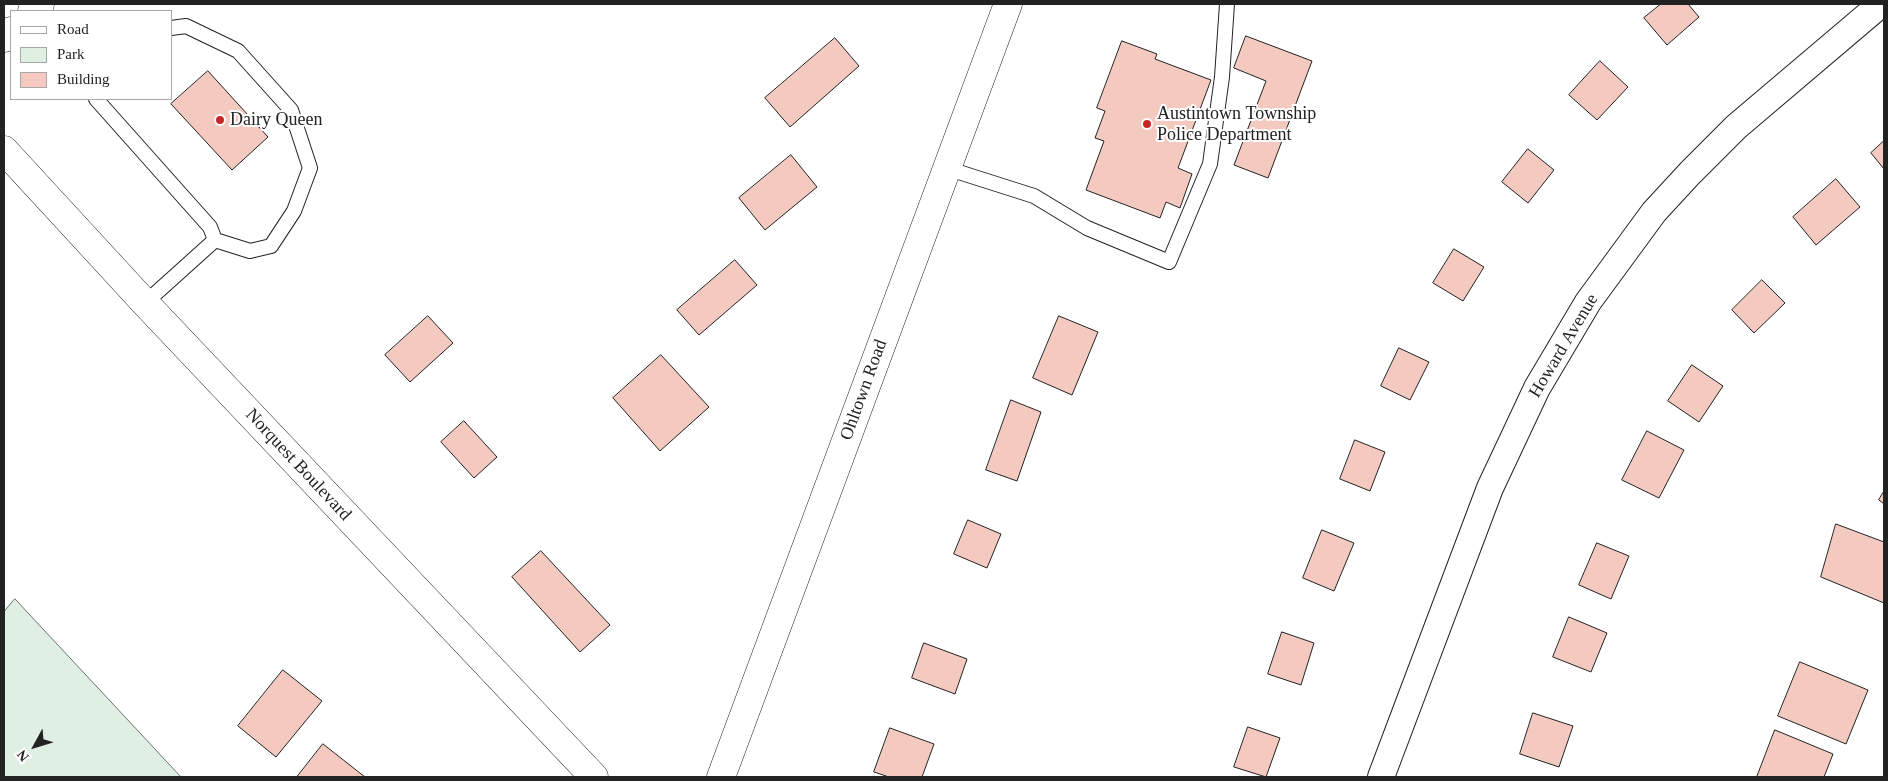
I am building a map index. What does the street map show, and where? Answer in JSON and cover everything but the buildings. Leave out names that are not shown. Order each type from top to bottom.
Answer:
[{"type":"street","name":"Ohltown Road","points":[[721,777],[1008,4]]},
{"type":"street","name":"Howard Avenue","points":[[1382,777],[1490,488],[1537,388],[1588,302],[1654,212],[1690,172],[1736,127],[1881,4]]},
{"type":"street","name":"Norquest Boulevard","points":[[4,150],[145,303],[594,777]]},
{"type":"lane","points":[[946,168],[1034,196],[1087,228],[1169,262],[1210,164],[1222,77],[1227,4]]},
{"type":"lane","points":[[172,28],[186,26],[238,51],[291,110],[310,168],[294,211],[271,246],[250,251],[215,240]]},
{"type":"lane","points":[[97,100],[210,227],[215,240]]},
{"type":"lane","points":[[145,303],[215,240]]},
{"type":"green space","points":[[15,599],[181,777],[4,777],[4,612]]},
{"type":"place","name":"Dairy Queen","points":[[220,120]]},
{"type":"place","name":"Austintown Township Police Department","points":[[1147,124]]}]
